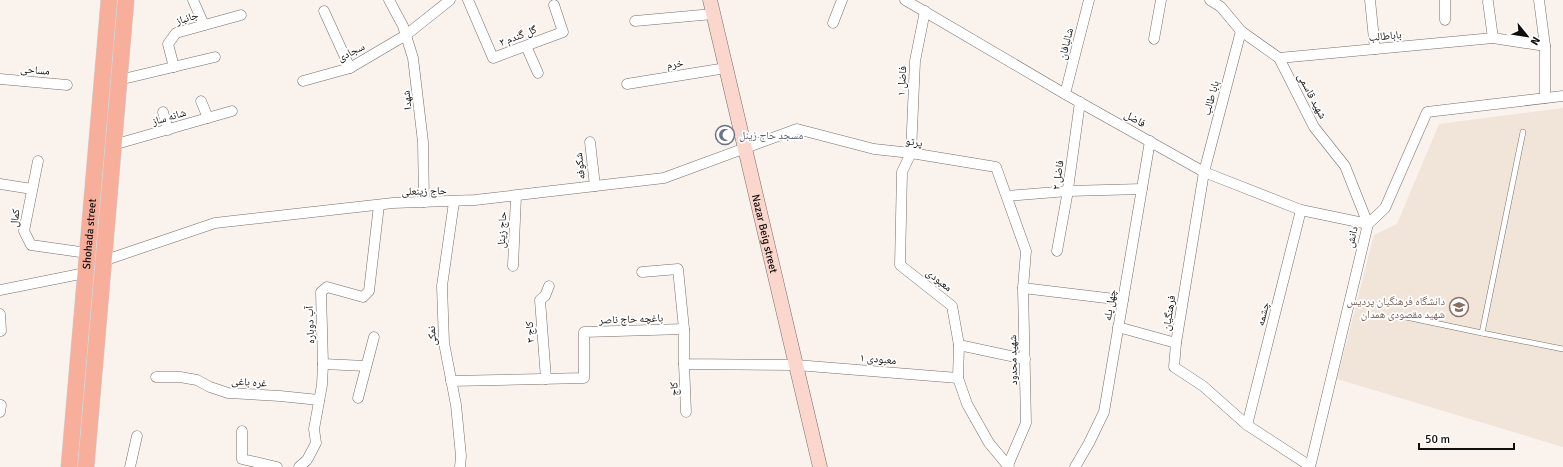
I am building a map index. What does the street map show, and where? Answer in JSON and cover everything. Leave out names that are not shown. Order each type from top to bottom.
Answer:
[{"type":"main road","name":"Shohada street","points":[[69,467],[108,0]]},
{"type":"main road","name":"Shohada street","points":[[86,467],[126,0]]},
{"type":"street","points":[[193,0],[204,25]]},
{"type":"street","name":"شهدا","points":[[389,0],[403,26],[413,58],[420,104],[423,142],[424,202]]},
{"type":"street","name":"سجادی","points":[[303,81],[350,68],[406,35],[450,0]]},
{"type":"street","name":"گل گندم ۲","points":[[468,0],[493,58],[563,32],[554,5]]},
{"type":"street","points":[[833,23],[842,0]]},
{"type":"street","name":"فاضل","points":[[905,0],[1065,94],[1204,172],[1301,210],[1368,224]]},
{"type":"street","name":"شالبافان","points":[[1065,94],[1089,0]]},
{"type":"street","points":[[1154,39],[1160,0]]},
{"type":"street","name":"شهید قاسمی","points":[[1210,0],[1221,3],[1241,31],[1278,58],[1314,127],[1345,166],[1368,224]]},
{"type":"street","points":[[1370,0],[1375,49]]},
{"type":"street","points":[[1445,20],[1446,0]]},
{"type":"street","points":[[1539,0],[1545,46],[1546,98]]},
{"type":"street","points":[[1488,2],[1493,38]]},
{"type":"street","points":[[635,21],[712,7]]},
{"type":"street","name":"Nazar Beig street","points":[[712,7],[820,467]]},
{"type":"street","points":[[324,10],[350,68]]},
{"type":"street","name":"فاضل ۱","points":[[911,153],[915,61],[925,11]]},
{"type":"street","name":"جانباز","points":[[174,67],[168,44],[176,33],[241,15]]},
{"type":"street","name":"بابا طالب","points":[[1204,172],[1241,31]]},
{"type":"street","name":"باباطالب","points":[[1278,58],[1493,38],[1545,46]]},
{"type":"street","points":[[526,46],[538,73]]},
{"type":"street","points":[[119,80],[216,57]]},
{"type":"street","name":"خرم","points":[[627,84],[726,68]]},
{"type":"street","name":"مساحی","points":[[0,79],[67,85]]},
{"type":"street","name":"دانش","points":[[1310,466],[1368,224],[1385,208],[1427,112],[1563,96]]},
{"type":"street","points":[[201,101],[208,118]]},
{"type":"street","name":"فاضل ۲","points":[[1057,250],[1068,191],[1080,102]]},
{"type":"street","name":"شانه ساز","points":[[113,146],[232,111]]},
{"type":"street","points":[[163,112],[168,130]]},
{"type":"street","name":"پرتو","points":[[745,148],[797,129],[874,149],[911,153],[996,167],[1026,251]]},
{"type":"street","name":"چهل پله","points":[[1075,467],[1104,412],[1150,141]]},
{"type":"street","name":"شکوفه","points":[[590,142],[595,186]]},
{"type":"street","name":"حاج زینعلی","points":[[103,261],[215,223],[379,205],[454,202],[516,196],[664,178],[745,148]]},
{"type":"street","name":"معبودی","points":[[911,153],[902,172],[900,265],[952,306],[959,345],[958,378],[967,404],[989,443],[1008,466]]},
{"type":"street","name":"کمال","points":[[38,161],[24,231],[31,245],[87,252]]},
{"type":"street","name":"فرهنگیان","points":[[1204,172],[1176,343],[1174,367],[1203,386],[1247,425]]},
{"type":"street","points":[[0,184],[32,189]]},
{"type":"street","points":[[1007,196],[1068,191],[1142,189]]},
{"type":"street","name":"حاج زینل","points":[[513,266],[516,196]]},
{"type":"street","name":"نمکی","points":[[454,202],[442,286],[444,343],[456,405],[461,456],[460,467]]},
{"type":"street","name":"آب دوباره","points":[[299,467],[307,460],[316,443],[314,429],[322,385],[323,364],[320,292],[327,286],[363,298],[369,291],[379,205]]},
{"type":"street","name":"چشمه","points":[[1247,425],[1301,210]]},
{"type":"street","name":"شهید محدود","points":[[1008,466],[1026,423],[1023,288],[1026,251]]},
{"type":"street","points":[[642,272],[678,269],[684,329],[684,364],[796,364]]},
{"type":"street","points":[[0,290],[85,273]]},
{"type":"street","name":"کاج ۳","points":[[546,379],[540,300],[545,296],[549,286]]},
{"type":"street","points":[[1023,288],[1123,300]]},
{"type":"street","points":[[0,314],[1,330]]},
{"type":"street","points":[[1118,327],[1176,343]]},
{"type":"street","name":"باغچه حاج ناصر","points":[[452,381],[584,378],[584,332],[684,329]]},
{"type":"street","points":[[358,398],[374,337]]},
{"type":"street","points":[[959,345],[1025,359]]},
{"type":"street","points":[[323,364],[366,366]]},
{"type":"street","name":"کاج","points":[[684,364],[686,412]]},
{"type":"street","name":"معبودی ۱","points":[[796,364],[958,378]]},
{"type":"street","name":"غره باغی","points":[[156,377],[180,377],[197,380],[210,387],[228,393],[319,400]]},
{"type":"street","points":[[1247,425],[1310,466]]},
{"type":"street","points":[[242,431],[242,459],[277,467]]},
{"type":"street","points":[[130,467],[137,436]]},
{"type":"lane","points":[[1482,333],[1523,132]]},
{"type":"lane","points":[[1406,317],[1563,349]]},
{"type":"shaded area","name":"دانشگاه فرهنگیان پردیس شهید مقصودی همدان","points":[[1563,108],[1563,447],[1337,379],[1374,235],[1397,224],[1439,124]]},
{"type":"place","name":"مسجد حاج زینل","points":[[725,135]]},
{"type":"place","name":"دانشگاه فرهنگیان پردیس شهید مقصودی همدان","points":[[1459,307]]}]
